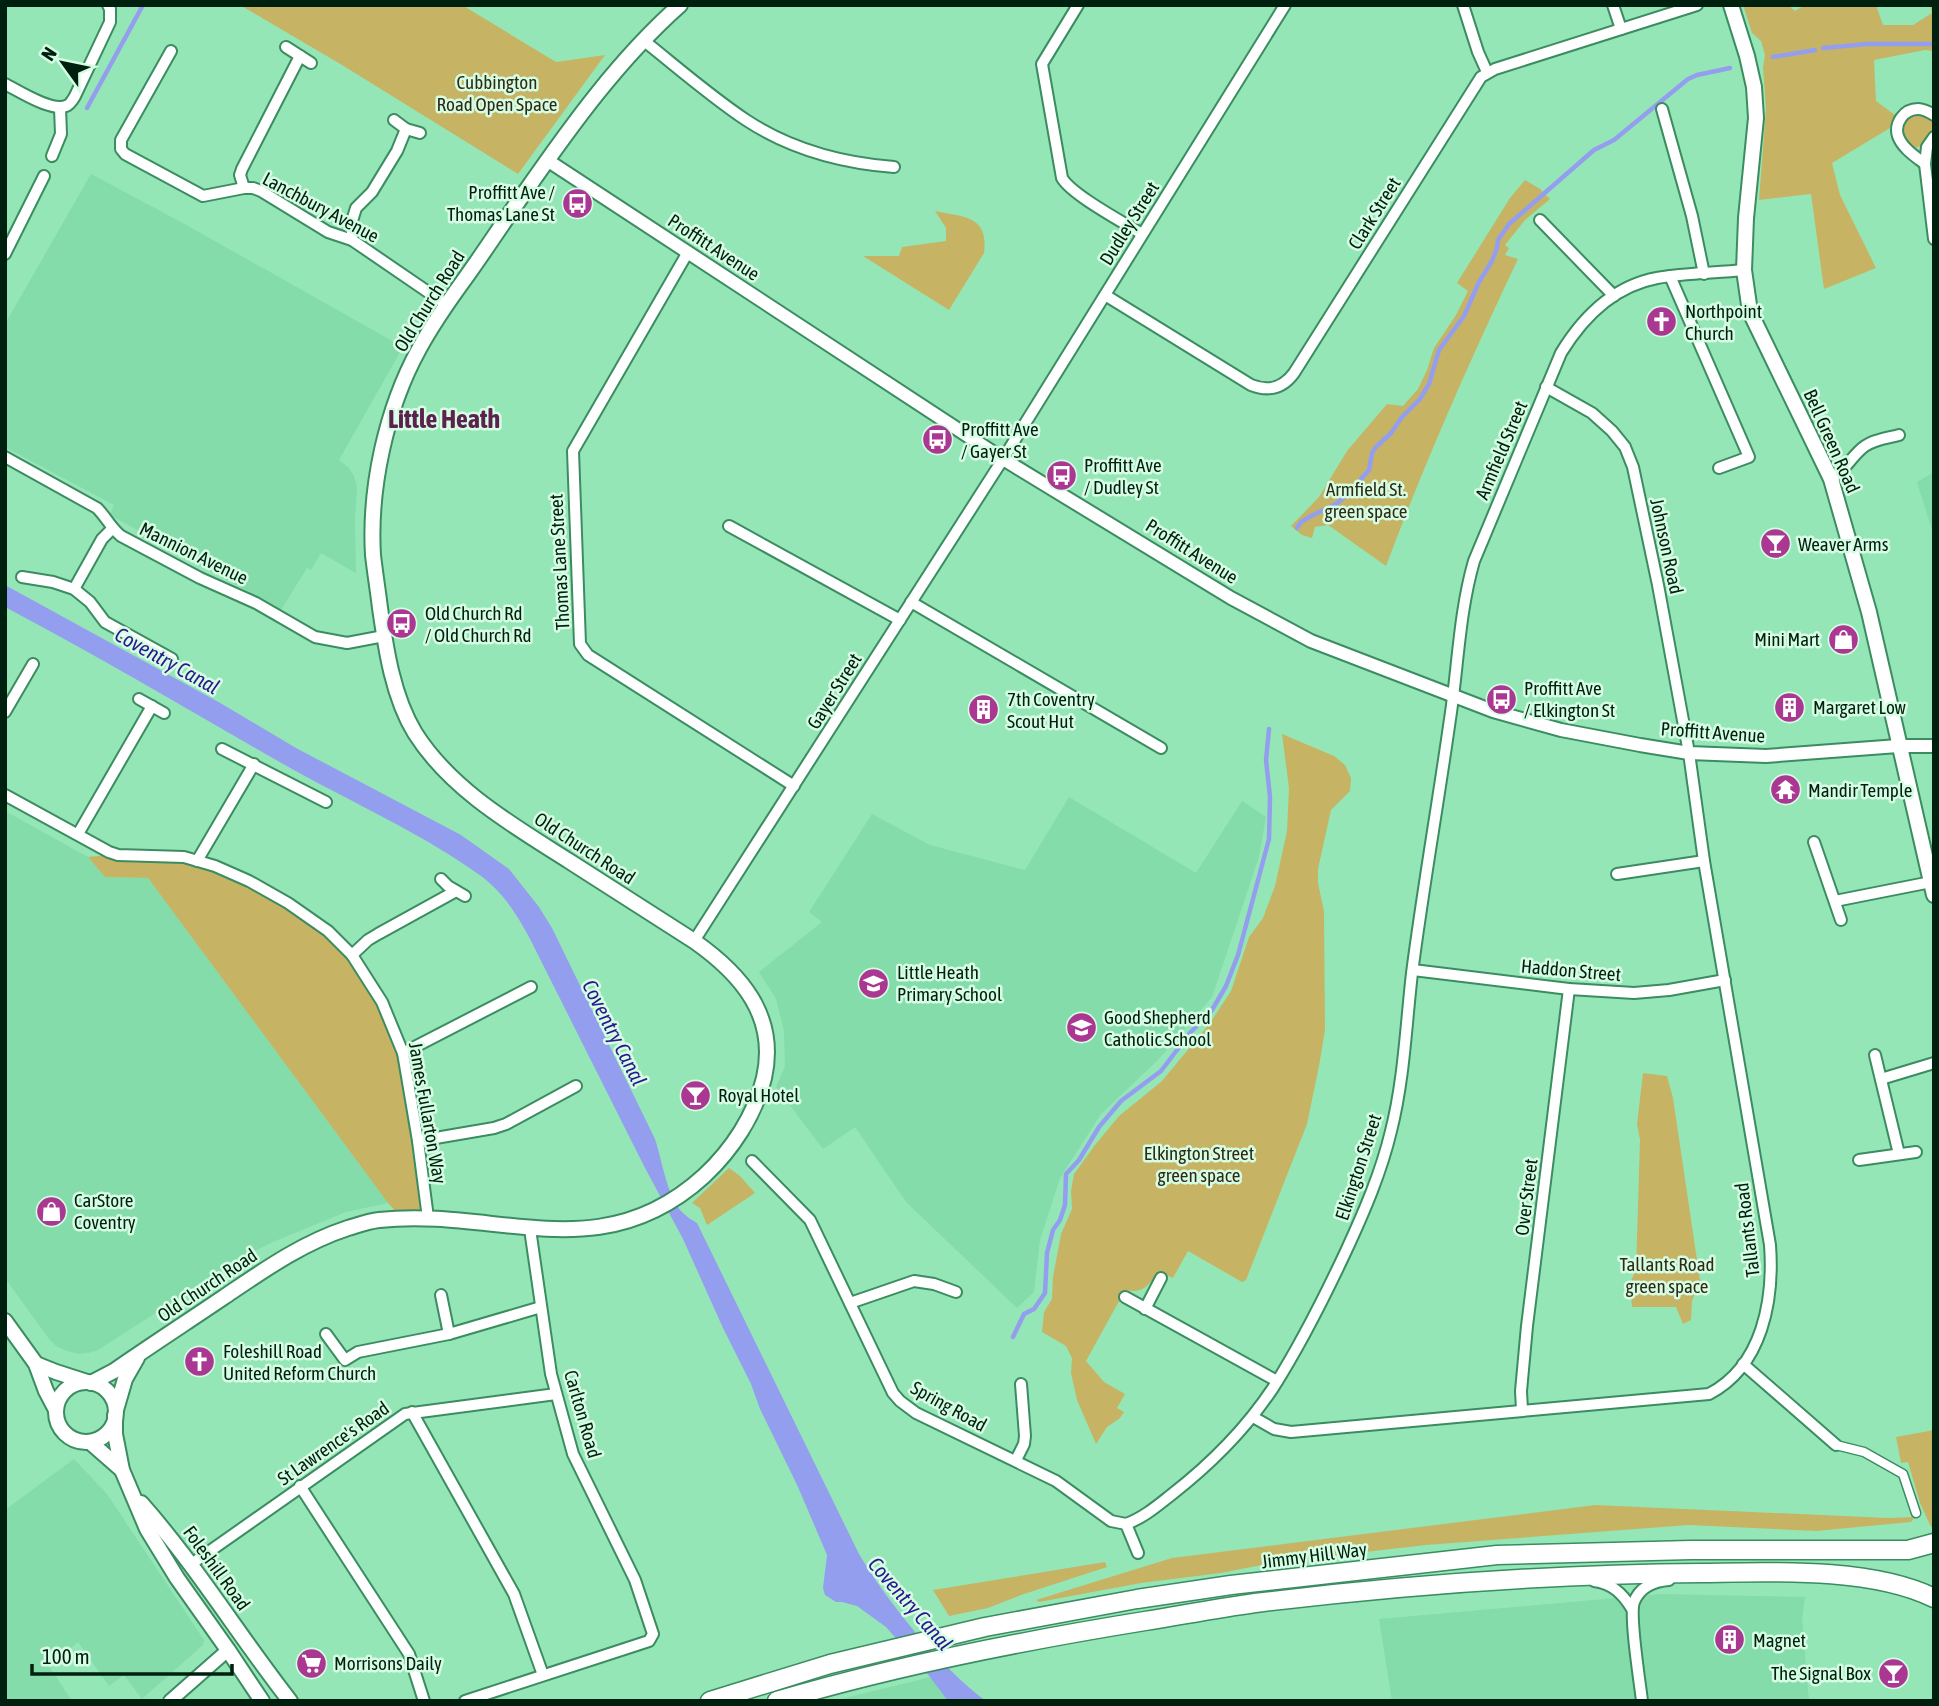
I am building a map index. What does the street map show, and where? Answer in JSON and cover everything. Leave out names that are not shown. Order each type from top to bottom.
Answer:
[{"type":"highway","name":"Jimmy Hill Way","points":[[710,1701],[830,1664],[946,1635],[1137,1599],[1231,1585],[1497,1555],[1691,1549],[1908,1550],[1934,1543]]},
{"type":"highway","points":[[777,1701],[966,1653],[1101,1627],[1254,1604],[1384,1590],[1658,1572],[1748,1572],[1848,1576],[1881,1581],[1934,1598]]},
{"type":"main road","name":"Old Church Road","points":[[89,1382],[114,1371],[278,1260],[308,1243],[377,1220],[428,1218],[578,1230],[640,1216],[667,1203],[694,1185],[725,1154],[748,1119],[760,1093],[766,1069],[767,1044],[762,1020],[752,998],[737,977],[717,957],[694,941],[477,799],[441,766],[415,733],[396,688],[384,636],[373,541],[380,460],[392,412],[419,349],[547,160],[603,86],[643,40],[680,5]]},
{"type":"main road","name":"Bell Green Road","points":[[1731,5],[1754,87],[1756,118],[1746,218],[1744,271],[1750,312],[1831,479],[1869,612],[1932,888]]},
{"type":"main road","points":[[5,1321],[36,1364],[63,1432],[81,1442],[90,1442],[102,1438],[110,1430],[116,1413],[110,1395],[104,1389],[36,1364]]},
{"type":"main road","name":"Old Church Road","points":[[116,1413],[125,1379],[140,1353]]},
{"type":"main road","points":[[56,1410],[62,1394],[72,1386],[89,1382]]},
{"type":"main road","name":"Foleshill Road","points":[[116,1413],[115,1434],[122,1470],[147,1529],[177,1578],[262,1701]]},
{"type":"main road","name":"Foleshill Road","points":[[90,1442],[122,1470]]},
{"type":"main road","name":"Foleshill Road","points":[[134,1495],[163,1527],[289,1701]]},
{"type":"street","points":[[5,85],[50,106],[60,108],[69,105],[110,22],[108,5]]},
{"type":"street","points":[[1078,5],[1042,64],[1062,178],[1077,193],[1142,234]]},
{"type":"street","name":"Dudley Street","points":[[1003,459],[1285,5]]},
{"type":"street","points":[[1463,5],[1487,72],[1697,5]]},
{"type":"street","points":[[1613,5],[1621,29]]},
{"type":"street","points":[[643,40],[747,120],[778,138],[840,160],[894,167]]},
{"type":"street","points":[[286,47],[312,63]]},
{"type":"street","name":"Lanchbury Avenue","points":[[171,51],[121,140],[121,149],[125,154],[196,194],[208,196],[244,188],[261,191],[328,232],[352,240],[447,305]]},
{"type":"street","points":[[244,188],[240,175],[242,169],[300,56]]},
{"type":"street","name":"Clark Street","points":[[1105,295],[1251,386],[1260,389],[1279,387],[1294,373],[1476,83],[1487,72]]},
{"type":"street","points":[[51,156],[61,134],[60,108]]},
{"type":"street","points":[[1662,109],[1692,216],[1704,274]]},
{"type":"street","points":[[1925,164],[1905,147],[1897,130],[1902,117],[1912,110],[1922,110],[1934,115]]},
{"type":"street","points":[[394,120],[406,129],[420,133]]},
{"type":"street","points":[[352,240],[352,221],[356,208],[372,192],[397,151],[406,129]]},
{"type":"street","points":[[1934,137],[1927,146],[1925,164],[1934,239]]},
{"type":"street","name":"Proffitt Avenue","points":[[547,160],[1003,459],[1271,621],[1311,641],[1493,711],[1572,733],[1689,753],[1766,757],[1898,746],[1934,746]]},
{"type":"street","points":[[5,254],[44,176]]},
{"type":"street","points":[[1540,220],[1614,296]]},
{"type":"street","name":"Thomas Lane Street","points":[[688,252],[573,452],[580,644],[588,655],[794,786]]},
{"type":"street","name":"Armfield Street","points":[[1454,697],[1464,599],[1474,561],[1546,387],[1572,334],[1598,307],[1614,296],[1654,278],[1744,271]]},
{"type":"street","points":[[1670,276],[1749,457],[1719,468]]},
{"type":"street","name":"Johnson Road","points":[[1546,387],[1592,413],[1612,431],[1625,447],[1633,467],[1689,753]]},
{"type":"street","points":[[1831,479],[1845,469],[1865,446],[1899,436]]},
{"type":"street","name":"Mannion Avenue","points":[[5,457],[97,508],[112,529],[132,542],[200,578],[256,603],[315,637],[347,643],[384,636]]},
{"type":"street","name":"Gayer Street","points":[[694,941],[1003,459]]},
{"type":"street","points":[[729,526],[900,620]]},
{"type":"street","points":[[74,589],[102,539],[112,529]]},
{"type":"street","points":[[22,577],[74,589],[90,602],[105,622],[172,659]]},
{"type":"street","points":[[911,602],[1161,748]]},
{"type":"street","points":[[5,712],[9,697],[33,664]]},
{"type":"street","name":"Elkington Street","points":[[1126,1524],[1152,1510],[1197,1476],[1253,1417],[1300,1344],[1366,1208],[1391,1131],[1454,697]]},
{"type":"street","points":[[139,699],[164,713]]},
{"type":"street","points":[[78,834],[152,706]]},
{"type":"street","points":[[222,749],[326,802]]},
{"type":"street","name":"Tallants Road","points":[[1253,1417],[1274,1429],[1291,1432],[1709,1394],[1723,1387],[1743,1364],[1756,1343],[1766,1318],[1772,1271],[1770,1245],[1704,861],[1689,753]]},
{"type":"street","points":[[197,861],[254,764]]},
{"type":"street","name":"James Fullarton Way","points":[[5,794],[118,855],[165,856],[197,861],[232,873],[288,903],[328,931],[352,955],[383,1002],[403,1053],[428,1218]]},
{"type":"street","points":[[1814,842],[1840,920]]},
{"type":"street","points":[[1617,874],[1704,861]]},
{"type":"street","points":[[352,955],[378,934],[461,893],[441,879]]},
{"type":"street","points":[[1835,901],[1932,888]]},
{"type":"street","name":"Haddon Street","points":[[1413,970],[1569,989],[1634,993],[1725,980]]},
{"type":"street","points":[[403,1053],[531,987]]},
{"type":"street","name":"Over Street","points":[[1522,1410],[1521,1391],[1527,1326],[1569,989]]},
{"type":"street","points":[[1875,1055],[1899,1154]]},
{"type":"street","points":[[1881,1079],[1934,1063]]},
{"type":"street","points":[[418,1141],[502,1125],[576,1086]]},
{"type":"street","points":[[1859,1160],[1916,1152]]},
{"type":"street","name":"Spring Road","points":[[752,1161],[810,1220],[893,1393],[900,1401],[916,1412],[1056,1481],[1111,1521],[1126,1524]]},
{"type":"street","name":"Carlton Road","points":[[530,1228],[556,1394],[573,1454],[635,1580],[653,1633],[649,1641],[543,1675]]},
{"type":"street","points":[[1145,1309],[1161,1278]]},
{"type":"street","points":[[850,1303],[914,1281],[934,1284],[956,1292]]},
{"type":"street","points":[[441,1295],[449,1334]]},
{"type":"street","points":[[1125,1297],[1277,1381]]},
{"type":"street","points":[[326,1334],[345,1360],[358,1352],[449,1334],[541,1307]]},
{"type":"street","points":[[1743,1364],[1836,1445],[1864,1452],[1903,1474],[1916,1513]]},
{"type":"street","points":[[1016,1460],[1025,1436],[1021,1384]]},
{"type":"street","name":"St Lawrence's Road","points":[[191,1565],[400,1416],[412,1412],[556,1394]]},
{"type":"street","points":[[412,1412],[514,1594],[543,1675],[465,1701]]},
{"type":"street","points":[[300,1486],[409,1654],[424,1701]]},
{"type":"street","points":[[1126,1524],[1138,1553]]},
{"type":"street","points":[[1632,1609],[1639,1594],[1647,1586],[1659,1581],[1748,1572]]},
{"type":"street","points":[[1563,1577],[1602,1582],[1616,1589],[1626,1599],[1632,1609],[1642,1701]]},
{"type":"street","points":[[170,1701],[228,1650]]},
{"type":"shaded area","points":[[91,174],[403,347],[339,460],[349,468],[357,486],[356,573],[321,553],[311,570],[307,568],[281,610],[110,515],[114,505],[5,447],[5,324]]},
{"type":"shaded area","points":[[1934,472],[1934,536],[1917,482]]},
{"type":"shaded area","name":"Good Shepherd Catholic School","points":[[1069,797],[1196,873],[1242,801],[1266,817],[1259,857],[1212,997],[1158,1060],[1101,1114],[1060,1178],[1040,1240],[1034,1292],[1017,1308],[906,1202],[855,1127],[823,1149],[776,1087],[785,1066],[784,1031],[776,999],[759,972],[822,922],[809,912],[872,814],[930,845],[1025,870]]},
{"type":"shaded area","points":[[5,811],[88,857],[105,877],[148,878],[388,1203],[346,1212],[244,1256],[98,1350],[88,1353],[78,1354],[56,1346],[5,1278]]},
{"type":"shaded area","points":[[74,1459],[107,1494],[204,1640],[203,1645],[142,1699],[124,1675],[109,1686],[78,1642],[49,1666],[72,1701],[5,1701],[5,1510]]},
{"type":"shaded area","points":[[1661,1594],[1805,1597],[1802,1619],[1809,1701],[1392,1701],[1379,1619]]},
{"type":"shaded area","points":[[931,1677],[948,1701],[837,1701],[849,1697]]},
{"type":"green space","name":"Cubbington Road Open Space","points":[[240,5],[462,5],[556,62],[605,55],[518,174]]},
{"type":"green space","points":[[1743,5],[1788,5],[1795,11],[1805,5],[1876,5],[1883,25],[1913,25],[1932,13],[1930,5],[1934,5],[1934,51],[1925,50],[1874,60],[1876,101],[1895,115],[1890,128],[1832,163],[1840,195],[1876,268],[1824,289],[1811,194],[1759,200],[1766,109],[1763,68],[1765,55],[1761,41],[1752,33]]},
{"type":"green space","points":[[1917,112],[1934,118],[1934,123],[1926,141],[1914,148],[1908,145],[1901,135],[1904,120]]},
{"type":"green space","name":"Armfield St. green space","points":[[1525,180],[1550,199],[1525,220],[1505,245],[1509,248],[1505,255],[1518,259],[1449,411],[1386,566],[1328,525],[1315,527],[1312,538],[1302,535],[1291,526],[1319,497],[1347,451],[1387,404],[1403,406],[1418,389],[1434,348],[1468,291],[1457,283],[1510,198]]},
{"type":"green space","points":[[935,211],[972,220],[982,231],[984,241],[984,253],[949,310],[863,256],[899,256],[902,247],[946,241],[946,228]]},
{"type":"green space","name":"Elkington Street green space","points":[[1282,734],[1334,756],[1345,765],[1351,778],[1350,791],[1331,810],[1318,869],[1324,911],[1325,1030],[1307,1124],[1246,1280],[1242,1282],[1188,1251],[1173,1278],[1158,1271],[1146,1287],[1138,1291],[1127,1290],[1125,1297],[1118,1303],[1086,1361],[1104,1382],[1125,1394],[1117,1408],[1124,1412],[1107,1427],[1096,1444],[1077,1400],[1071,1373],[1072,1358],[1066,1346],[1042,1332],[1044,1312],[1052,1299],[1061,1234],[1072,1209],[1074,1174],[1119,1116],[1162,1081],[1210,1023],[1231,991],[1249,937],[1263,918],[1275,886],[1287,831],[1289,788]]},
{"type":"green space","points":[[108,855],[197,864],[257,888],[341,945],[372,991],[400,1054],[424,1215],[396,1212],[388,1203],[148,878],[105,877],[88,857]]},
{"type":"green space","name":"Tallants Road green space","points":[[1643,1073],[1667,1076],[1673,1098],[1700,1280],[1692,1301],[1691,1320],[1683,1324],[1676,1307],[1632,1307],[1630,1283],[1636,1270],[1640,1140],[1637,1124]]},
{"type":"green space","points":[[729,1168],[755,1193],[707,1225],[700,1208],[692,1203]]},
{"type":"green space","points":[[1934,1430],[1934,1526],[1931,1527],[1920,1503],[1908,1462],[1901,1463],[1896,1437]]},
{"type":"green space","points":[[1595,1505],[1915,1517],[1911,1522],[1816,1531],[1689,1525],[1426,1545],[1277,1562],[1039,1602],[1036,1600],[1172,1558]]},
{"type":"green space","points":[[1105,1562],[1107,1567],[988,1608],[949,1616],[933,1590]]},
{"type":"water","points":[[5,585],[222,704],[296,748],[461,835],[509,869],[552,928],[655,1139],[673,1198],[683,1213],[697,1223],[859,1554],[916,1633],[968,1687],[986,1701],[948,1701],[886,1627],[857,1606],[836,1602],[825,1595],[823,1588],[827,1555],[751,1384],[683,1239],[530,939],[503,897],[489,882],[436,846],[292,769],[5,607]]},
{"type":"waterway","points":[[87,108],[143,5]]},
{"type":"waterway","points":[[1823,48],[1867,44],[1934,44]]},
{"type":"waterway","points":[[1773,57],[1815,50]]},
{"type":"waterway","points":[[1297,528],[1301,522],[1336,504],[1347,495],[1369,470],[1376,447],[1420,399],[1429,384],[1439,350],[1464,316],[1492,261],[1498,240],[1509,224],[1594,150],[1614,140],[1688,79],[1730,68]]},
{"type":"waterway","points":[[1013,1337],[1024,1314],[1034,1309],[1045,1293],[1047,1253],[1053,1230],[1065,1205],[1066,1174],[1121,1101],[1161,1071],[1190,1033],[1212,1010],[1226,986],[1238,955],[1269,839],[1270,797],[1266,760],[1269,729]]},
{"type":"place","name":"Proffitt Ave / Thomas Lane St","points":[[578,203]]},
{"type":"place","name":"Northpoint Church","points":[[1662,322]]},
{"type":"place","name":"Proffitt Ave / Gayer St","points":[[938,440]]},
{"type":"place","name":"Proffitt Ave / Dudley St","points":[[1061,476]]},
{"type":"place","name":"Weaver Arms","points":[[1775,544]]},
{"type":"place","name":"Old Church Rd / Old Church Rd","points":[[402,624]]},
{"type":"place","name":"Mini Mart","points":[[1843,639]]},
{"type":"place","name":"Proffitt Ave / Elkington St","points":[[1501,699]]},
{"type":"place","name":"Margaret Low","points":[[1790,707]]},
{"type":"place","name":"7th Coventry Scout Hut","points":[[984,710]]},
{"type":"place","name":"Mandir Temple","points":[[1785,790]]},
{"type":"place","name":"Little Heath Primary School","points":[[874,983]]},
{"type":"place","name":"Good Shepherd Catholic School","points":[[1081,1028]]},
{"type":"place","name":"Royal Hotel","points":[[695,1095]]},
{"type":"place","name":"CarStore Coventry","points":[[51,1211]]},
{"type":"place","name":"Foleshill Road United Reform Church","points":[[200,1362]]},
{"type":"place","name":"Magnet","points":[[1730,1640]]},
{"type":"place","name":"Morrisons Daily","points":[[311,1663]]},
{"type":"place","name":"The Signal Box","points":[[1894,1673]]},
{"type":"district","name":"Little Heath","points":[[444,419]]},
{"type":"water label","name":"Coventry Canal","points":[[167,661]]},
{"type":"water label","name":"Coventry Canal","points":[[614,1033]]},
{"type":"water label","name":"Coventry Canal","points":[[910,1604]]}]
